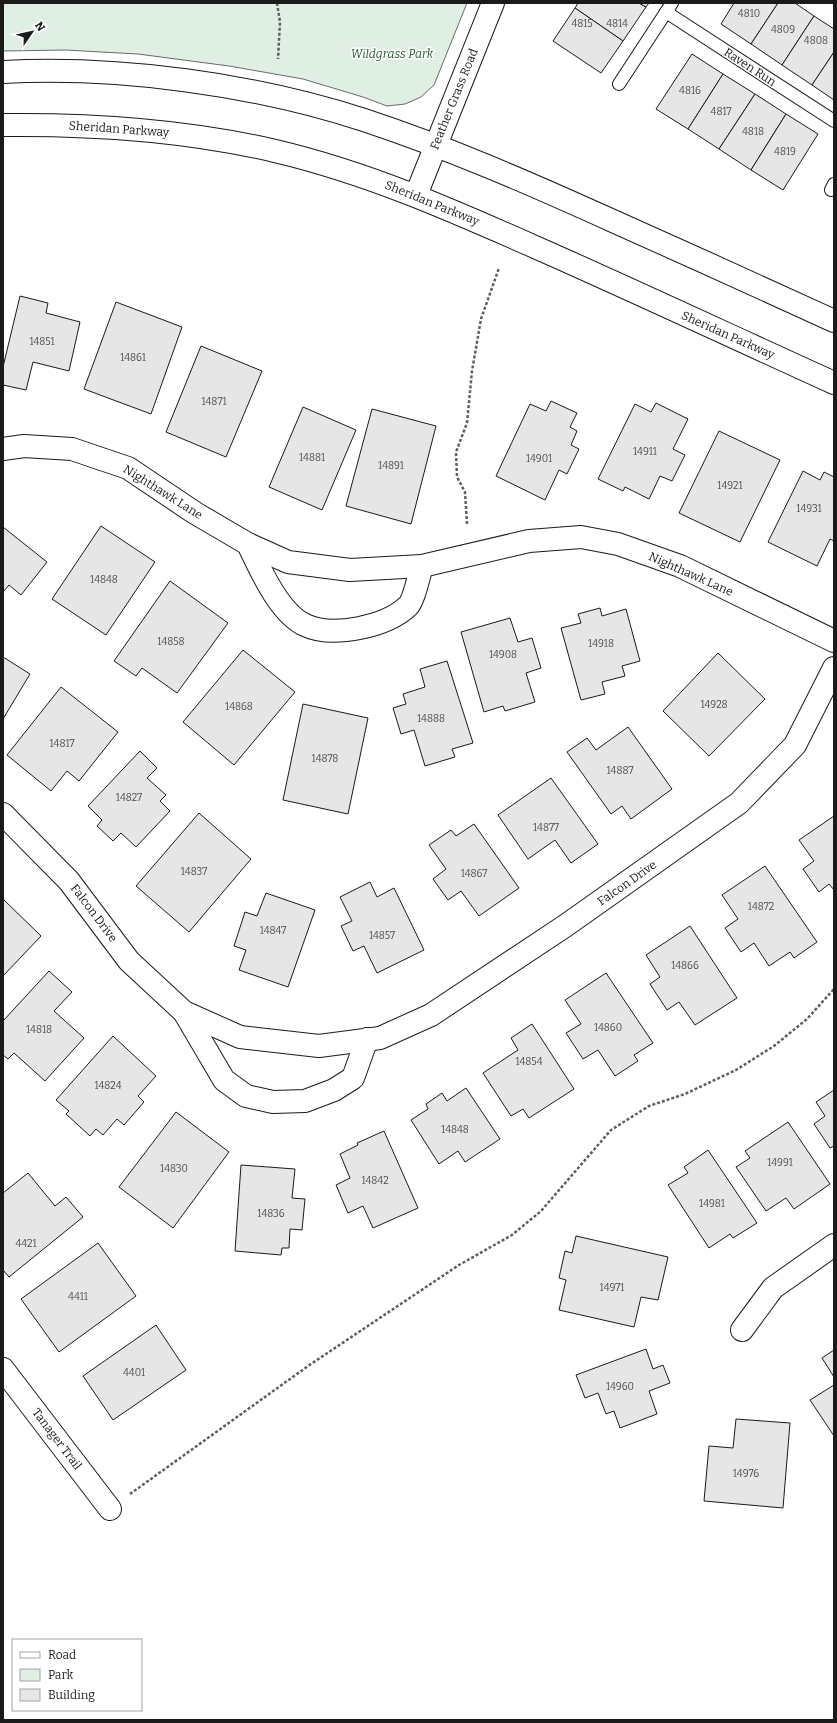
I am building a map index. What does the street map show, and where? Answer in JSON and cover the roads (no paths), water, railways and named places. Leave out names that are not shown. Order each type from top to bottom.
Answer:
[{"type":"street","name":"Feather Grass Road","points":[[416,195],[493,3]]},
{"type":"street","points":[[3,72],[64,71],[172,79],[226,87],[317,106],[364,120],[498,169],[834,321]]},
{"type":"street","name":"Sheridan Parkway","points":[[3,125],[81,125],[130,128],[228,141],[276,151],[370,178],[416,195],[576,265],[834,383]]},
{"type":"street","name":"Nighthawk Lane","points":[[3,449],[24,446],[72,449],[128,468],[195,513],[248,544],[288,562],[350,570],[422,566],[529,541],[581,537],[618,544],[680,566],[834,641]]},
{"type":"street","points":[[248,544],[269,587],[284,608],[304,625],[333,632],[362,628],[391,617],[409,605],[422,566]]},
{"type":"street","name":"Falcon Drive","points":[[184,1012],[240,1037],[319,1046],[380,1038],[431,1015],[565,926],[739,803],[795,745],[834,668]]},
{"type":"street","name":"Falcon Drive","points":[[3,814],[69,881],[129,962],[184,1012],[224,1080],[246,1096],[273,1102],[305,1101],[334,1090],[353,1078],[367,1039]]},
{"type":"street","points":[[742,1330],[773,1288],[834,1245]]},
{"type":"street","name":"Tanager Trail","points":[[3,1369],[110,1509]]},
{"type":"lane","name":"Raven Run","points":[[619,84],[669,8],[834,121]]},
{"type":"park label","name":"Wildgrass Park","points":[[392,54]]}]
